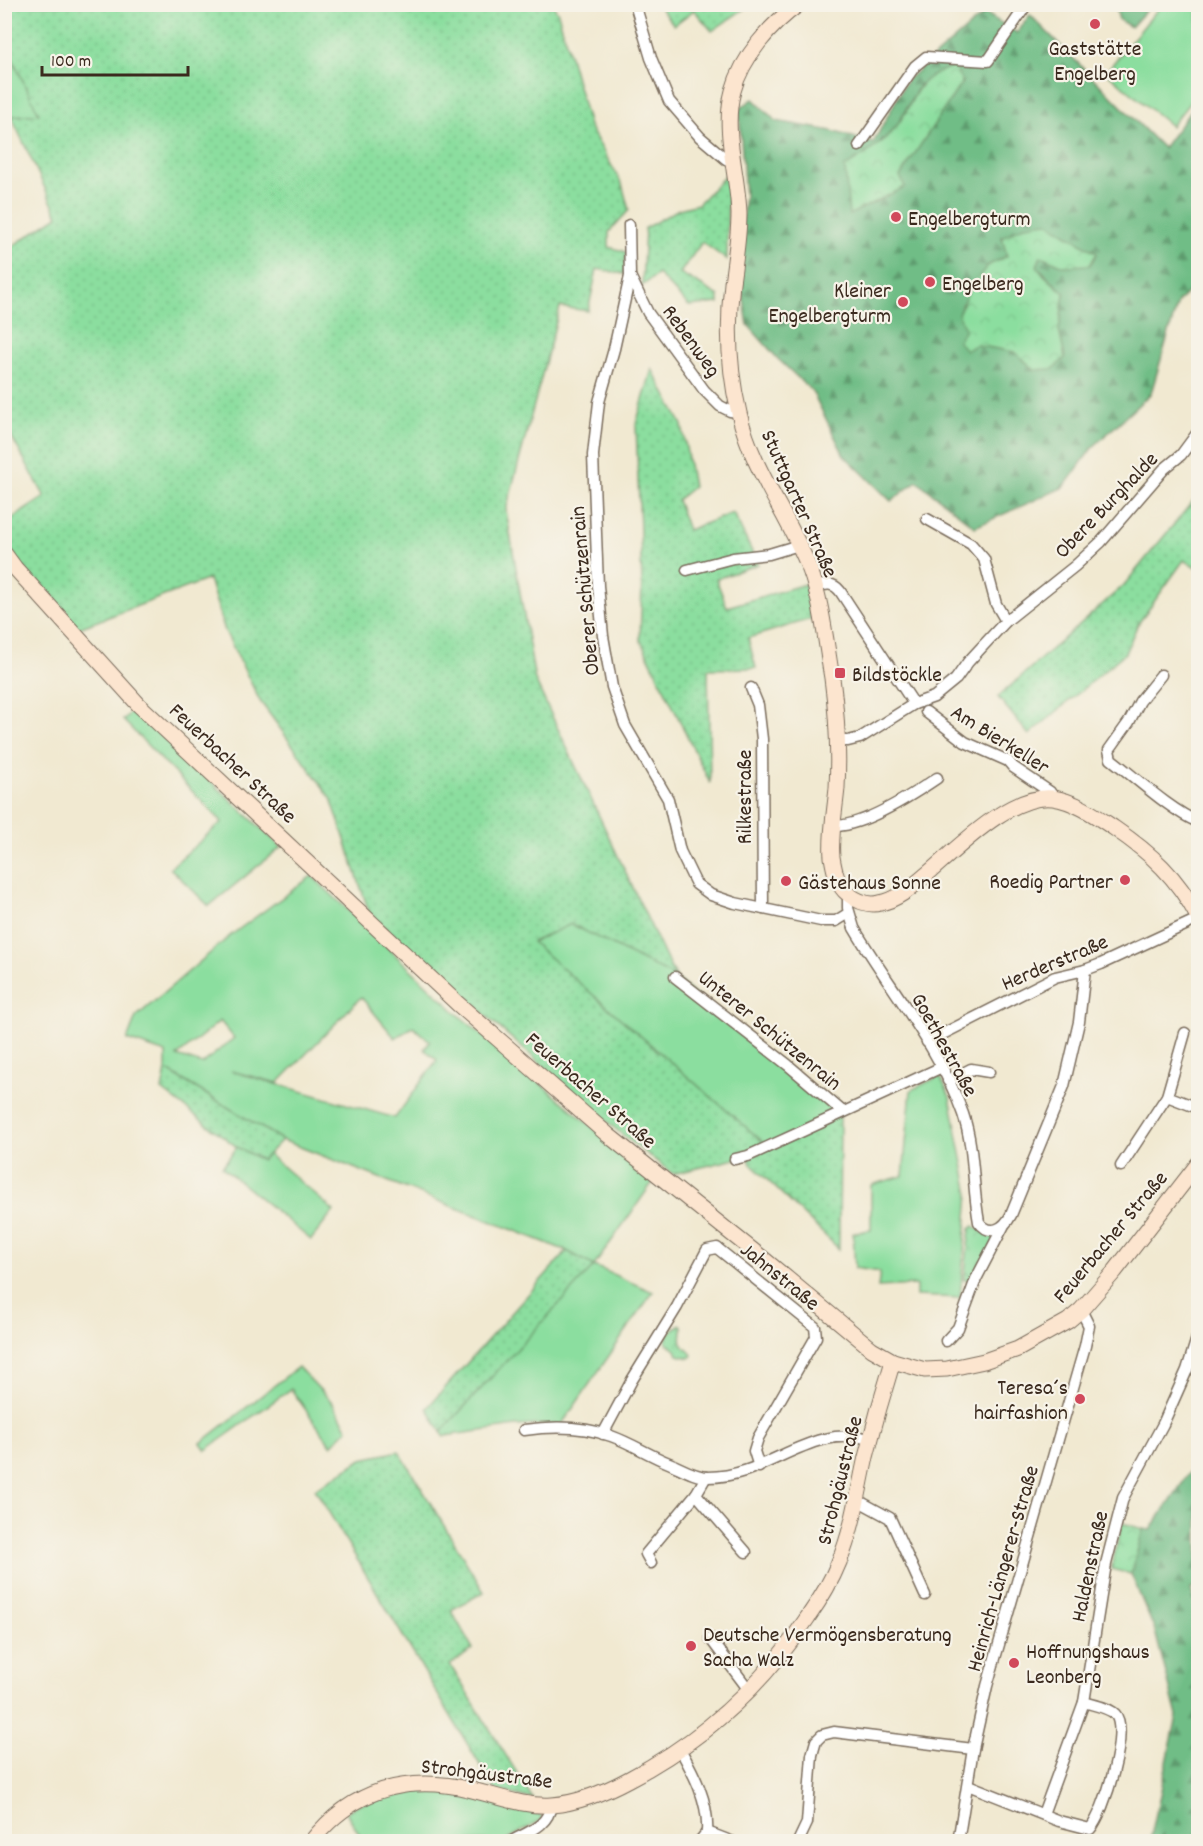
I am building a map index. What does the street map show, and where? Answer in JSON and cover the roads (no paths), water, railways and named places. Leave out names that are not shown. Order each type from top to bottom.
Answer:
[{"type":"main road","name":"Stuttgarter Straße","points":[[799,4],[780,19],[769,32],[739,75],[732,93],[729,112],[739,216],[729,321],[730,361],[738,412],[748,445],[799,546],[815,587],[833,684],[838,741],[832,855],[836,875],[842,889],[848,895]]},
{"type":"main road","name":"Feuerbacher Straße","points":[[4,553],[22,576],[139,705],[458,1004],[608,1135],[872,1349],[893,1361],[925,1370],[947,1370],[984,1361],[1018,1349],[1049,1333],[1081,1310],[1115,1271],[1198,1164]]},
{"type":"main road","points":[[848,895],[866,904],[878,904],[894,898],[915,884],[1012,806],[1029,800],[1054,798],[1070,802],[1097,816],[1137,843],[1171,874],[1197,910]]},
{"type":"main road","name":"Strohgäustraße","points":[[310,1842],[330,1819],[353,1802],[372,1793],[400,1785],[424,1783],[447,1785],[514,1802],[551,1805],[590,1797],[654,1766],[680,1749],[768,1671],[829,1585],[850,1534],[871,1438],[893,1361]]},
{"type":"street","points":[[635,4],[651,58],[669,101],[687,124],[719,155],[734,162]]},
{"type":"street","points":[[859,146],[915,66],[926,57],[988,60],[1027,4]]},
{"type":"street","name":"Oberer Schützenrain","points":[[629,225],[630,276],[614,349],[599,402],[594,455],[594,518],[598,586],[603,636],[612,687],[625,725],[668,799],[680,851],[696,884],[711,895],[735,903],[821,921],[836,921],[849,913]]},
{"type":"street","name":"Rebenweg","points":[[630,276],[648,313],[704,390],[720,406],[738,412]]},
{"type":"street","name":"Obere Burghalde","points":[[838,741],[860,738],[914,704],[934,697],[956,679],[968,662],[1006,621],[1075,566],[1101,542],[1164,469],[1181,455],[1198,432]]},
{"type":"street","points":[[927,519],[971,544],[984,559],[996,604],[1006,621]]},
{"type":"street","points":[[687,570],[733,558],[769,554],[799,546]]},
{"type":"street","points":[[815,587],[836,585],[914,704]]},
{"type":"street","points":[[1161,675],[1140,701],[1129,722],[1109,750],[1112,759],[1171,805],[1198,822]]},
{"type":"street","name":"Rilkestraße","points":[[751,688],[758,705],[762,739],[763,909]]},
{"type":"street","name":"Am Bierkeller","points":[[926,712],[965,742],[1008,761],[1013,767],[1050,792],[1054,798]]},
{"type":"street","points":[[834,826],[844,826],[873,814],[909,796],[937,778]]},
{"type":"street","name":"Goethestraße","points":[[848,895],[849,913],[854,928],[942,1067],[963,1113],[971,1146],[979,1222],[991,1231],[1005,1224]]},
{"type":"street","name":"Herderstraße","points":[[927,1042],[1055,977],[1085,970],[1197,910]]},
{"type":"street","points":[[946,1341],[958,1328],[976,1279],[1005,1224],[1064,1086],[1079,1022],[1085,970]]},
{"type":"street","name":"Unterer Schützenrain","points":[[675,977],[779,1058],[843,1113]]},
{"type":"street","points":[[1121,1166],[1167,1096],[1185,1033]]},
{"type":"street","name":"Unterer Schützenrain","points":[[735,1159],[777,1143],[942,1067]]},
{"type":"street","points":[[948,1081],[971,1069],[989,1072]]},
{"type":"street","points":[[1167,1096],[1198,1108]]},
{"type":"street","name":"Jahnstraße","points":[[603,1434],[677,1307],[707,1250],[717,1248],[815,1327],[816,1337],[758,1438],[754,1451],[759,1467]]},
{"type":"street","name":"Heinrich-Längerer-Straße","points":[[958,1842],[973,1749],[1002,1630],[1028,1548],[1085,1346],[1089,1326],[1081,1310]]},
{"type":"street","name":"Haldenstraße","points":[[1043,1814],[1084,1702],[1106,1564],[1123,1498],[1154,1441],[1187,1370],[1197,1345],[1198,1335]]},
{"type":"street","points":[[524,1430],[560,1427],[603,1434],[706,1477],[759,1467],[818,1439],[859,1436],[871,1438]]},
{"type":"street","points":[[651,1563],[646,1554],[696,1494],[706,1477]]},
{"type":"street","points":[[696,1494],[746,1552]]},
{"type":"street","points":[[857,1500],[890,1518],[925,1595]]},
{"type":"street","points":[[710,1638],[749,1690]]},
{"type":"street","points":[[968,1785],[1059,1821],[1090,1830],[1095,1824],[1108,1790],[1119,1744],[1119,1722],[1114,1712],[1084,1702]]},
{"type":"street","points":[[798,1842],[807,1823],[812,1755],[816,1741],[822,1735],[834,1732],[973,1749]]},
{"type":"street","points":[[680,1749],[706,1808],[707,1832],[699,1842]]},
{"type":"street","points":[[510,1842],[542,1824],[550,1815],[551,1805]]},
{"type":"street","points":[[707,1832],[733,1842]]},
{"type":"place","name":"Gaststätte Engelberg","points":[[1095,24]]},
{"type":"place","name":"Engelbergturm","points":[[896,217]]},
{"type":"place","name":"Engelberg","points":[[930,282]]},
{"type":"place","name":"Kleiner Engelbergturm","points":[[903,302]]},
{"type":"place","name":"Bildstöckle","points":[[840,673]]},
{"type":"place","name":"Roedig Partner","points":[[1125,880]]},
{"type":"place","name":"Gästehaus Sonne","points":[[786,881]]},
{"type":"place","name":"Teresa´s hairfashion","points":[[1080,1399]]},
{"type":"place","name":"Deutsche Vermögensberatung Sacha Walz","points":[[691,1646]]},
{"type":"place","name":"Hoffnungshaus Leonberg","points":[[1014,1663]]}]
